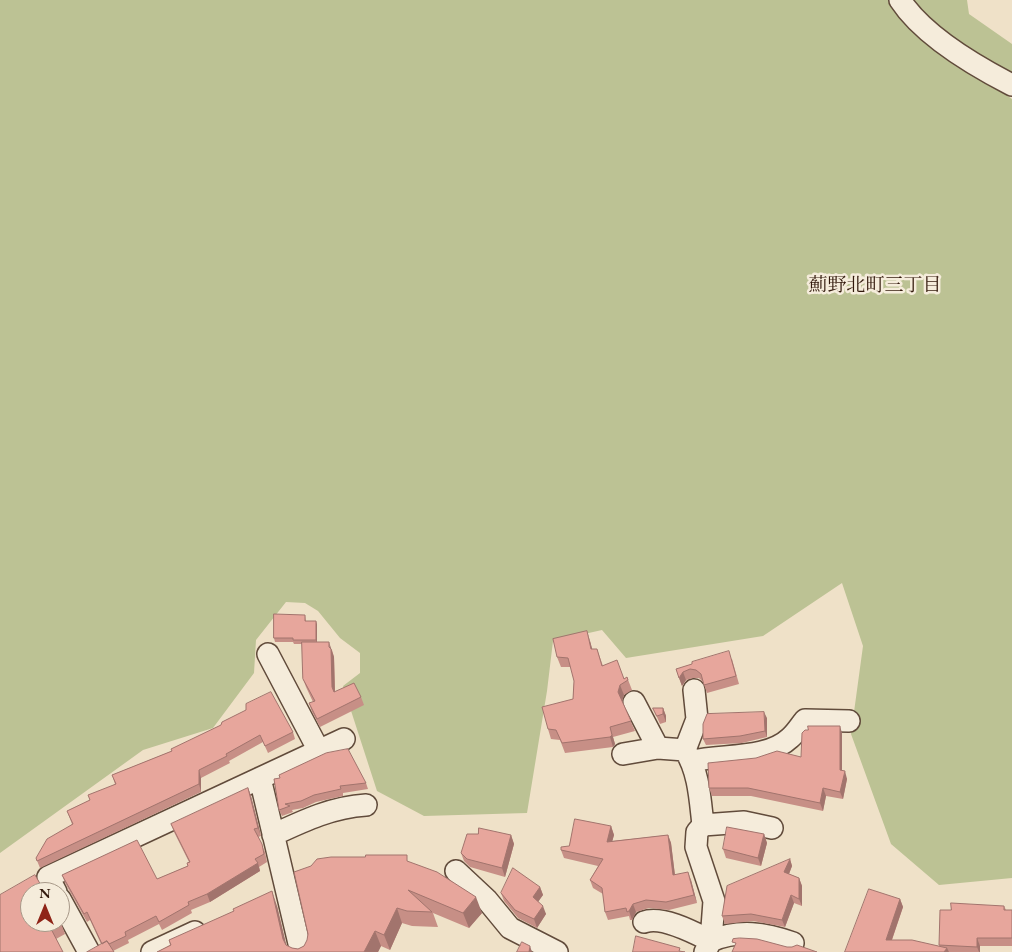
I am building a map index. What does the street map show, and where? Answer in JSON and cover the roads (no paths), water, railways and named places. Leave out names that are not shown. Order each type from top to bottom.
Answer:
[{"type":"street","points":[[900,0],[908,12],[948,46],[1012,85]]},
{"type":"street","points":[[268,654],[318,751]]},
{"type":"street","points":[[694,690],[697,719],[689,756],[698,782],[703,825]]},
{"type":"street","points":[[634,702],[658,748]]},
{"type":"street","points":[[623,754],[658,748],[689,756],[738,756],[770,750],[790,739],[805,720],[849,721]]},
{"type":"street","points":[[51,882],[48,877],[344,739]]},
{"type":"street","points":[[260,778],[273,835],[276,894],[301,952]]},
{"type":"street","points":[[273,835],[328,811],[347,806],[366,805]]},
{"type":"street","points":[[708,946],[714,901],[696,847],[697,832],[703,825],[744,822],[772,828]]},
{"type":"street","points":[[456,871],[487,900],[510,928],[557,952]]},
{"type":"street","points":[[70,917],[89,952]]},
{"type":"street","points":[[644,922],[660,920],[696,933],[708,946]]},
{"type":"street","points":[[152,952],[214,923]]},
{"type":"street","points":[[708,946],[735,933],[760,933],[793,943]]},
{"type":"district","name":"薊野北町三丁目","points":[[875,286]]}]
